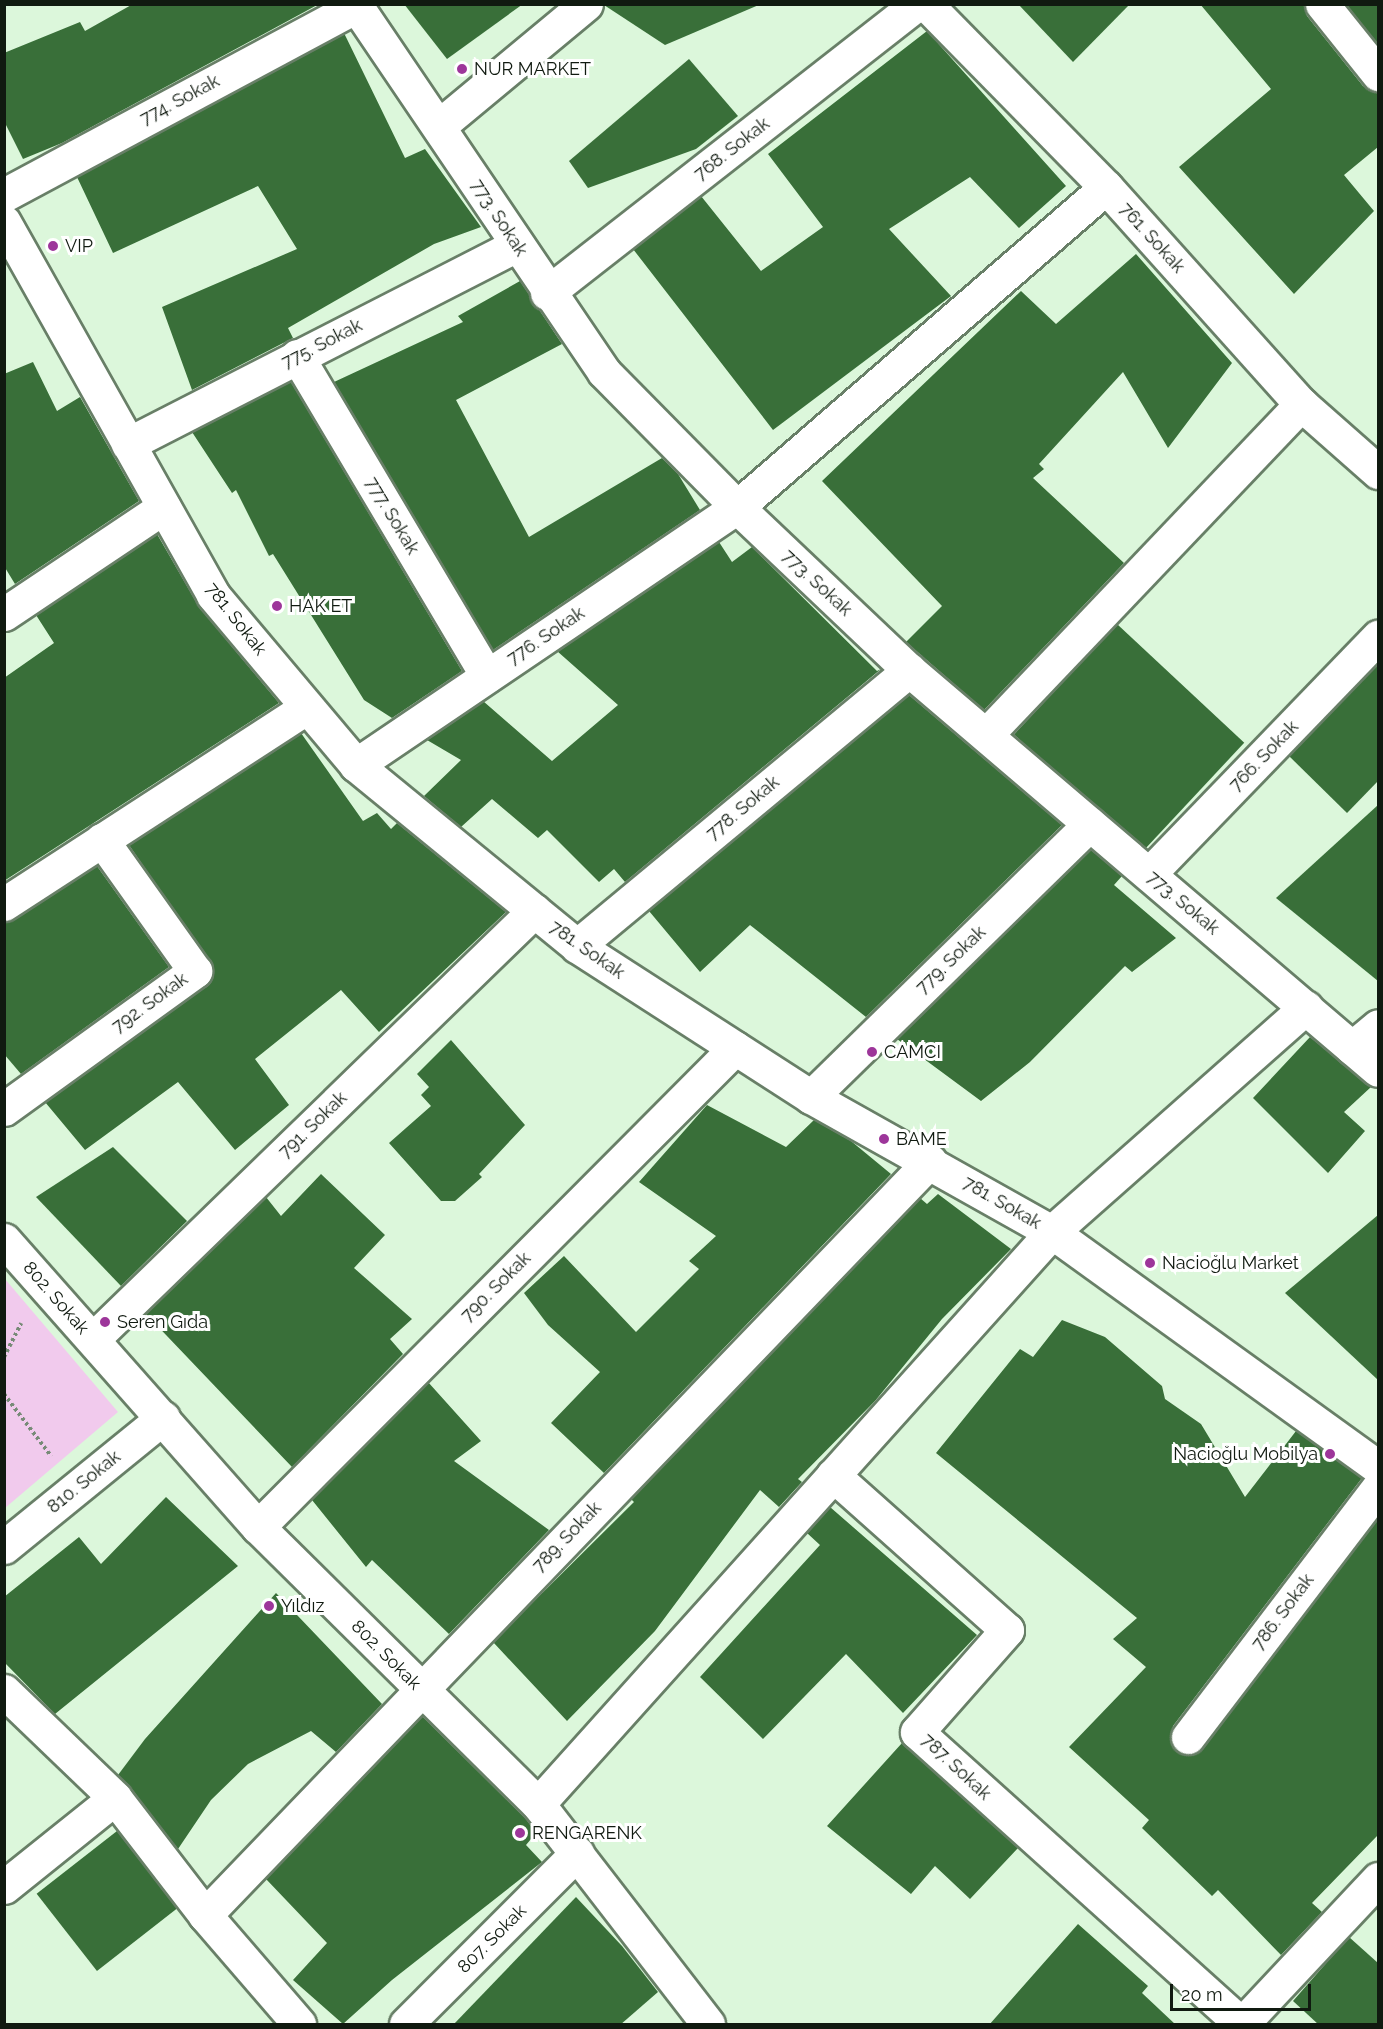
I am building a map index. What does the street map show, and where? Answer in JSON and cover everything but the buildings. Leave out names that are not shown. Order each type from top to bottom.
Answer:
[{"type":"street","points":[[439,126],[586,4]]},
{"type":"street","name":"768. Sokak","points":[[547,293],[917,4]]},
{"type":"street","name":"761. Sokak","points":[[926,4],[1106,187],[1301,404],[1378,472]]},
{"type":"street","points":[[1322,4],[1378,74]]},
{"type":"street","name":"773. Sokak","points":[[356,5],[439,126],[547,293],[604,372],[737,507],[909,670],[1378,1070]]},
{"type":"street","name":"774. Sokak","points":[[4,195],[356,5]]},
{"type":"street","name":"776. Sokak","points":[[356,765],[737,507],[1106,187]]},
{"type":"street","name":"781. Sokak","points":[[4,222],[213,595],[356,765],[577,946],[811,1097],[930,1161],[1052,1232],[1378,1467]]},
{"type":"street","name":"775. Sokak","points":[[128,444],[517,245]]},
{"type":"street","name":"777. Sokak","points":[[297,356],[487,676]]},
{"type":"street","points":[[986,735],[1301,404]]},
{"type":"street","points":[[4,614],[164,507]]},
{"type":"street","name":"766. Sokak","points":[[1149,874],[1378,637]]},
{"type":"street","name":"778. Sokak","points":[[577,946],[909,670]]},
{"type":"street","points":[[4,904],[307,707]]},
{"type":"street","name":"779. Sokak","points":[[811,1097],[1090,824]]},
{"type":"street","name":"792. Sokak","points":[[4,1109],[195,970],[102,840]]},
{"type":"street","name":"791. Sokak","points":[[93,1339],[534,911]]},
{"type":"street","points":[[538,1804],[1052,1232],[1306,1007]]},
{"type":"street","points":[[1352,1048],[1378,1026]]},
{"type":"street","name":"790. Sokak","points":[[258,1527],[735,1048]]},
{"type":"street","name":"789. Sokak","points":[[205,1914],[930,1161]]},
{"type":"street","name":"802. Sokak","points":[[4,1240],[258,1527],[538,1804],[708,2025]]},
{"type":"street","name":"810. Sokak","points":[[4,1547],[163,1418]]},
{"type":"street","name":"787. Sokak","points":[[833,1475],[1008,1630],[917,1732],[1242,2025]]},
{"type":"street","name":"786. Sokak","points":[[1188,1737],[1378,1488]]},
{"type":"street","points":[[4,1691],[115,1798],[205,1914],[298,2025]]},
{"type":"street","points":[[4,1887],[115,1798]]},
{"type":"street","name":"807. Sokak","points":[[406,2025],[577,1853]]},
{"type":"street","points":[[1242,2025],[1378,1879]]},
{"type":"path","points":[[4,1394],[76,1489]]},
{"type":"shaded area","points":[[5,1279],[118,1412],[4,1508]]},
{"type":"place","name":"NUR MARKET","points":[[462,69]]},
{"type":"place","name":"VIP","points":[[53,246]]},
{"type":"place","name":"HAK ET","points":[[277,606]]},
{"type":"place","name":"CAMCI","points":[[872,1052]]},
{"type":"place","name":"BAME","points":[[884,1139]]},
{"type":"place","name":"Nacioğlu Market","points":[[1150,1263]]},
{"type":"place","name":"Seren Gıda","points":[[105,1322]]},
{"type":"place","name":"Nacioğlu Mobilya","points":[[1330,1454]]},
{"type":"place","name":"Yıldız","points":[[269,1606]]},
{"type":"place","name":"RENGARENK","points":[[520,1833]]}]
